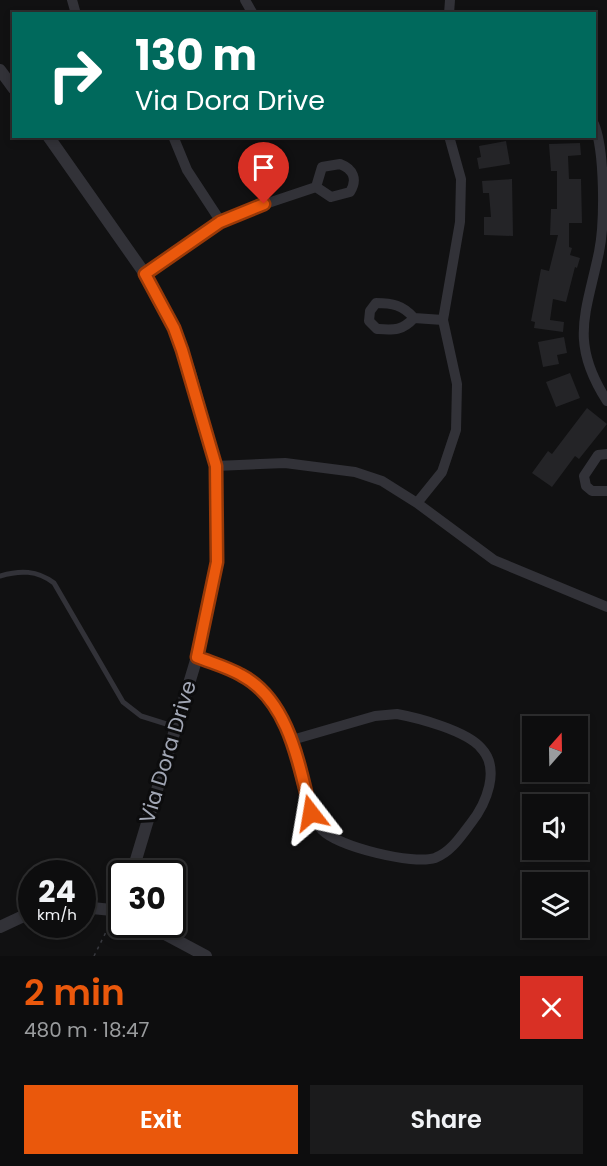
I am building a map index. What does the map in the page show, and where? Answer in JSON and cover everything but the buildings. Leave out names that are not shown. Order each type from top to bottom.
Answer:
[{"type":"street","points":[[0,70],[12,86]]},
{"type":"street","points":[[596,128],[602,154],[600,249],[584,312],[582,330],[589,367],[594,381],[607,401]]},
{"type":"street","name":"Via Dora Drive","points":[[49,138],[145,274],[174,328],[186,361],[216,466],[217,562],[197,657],[136,860]]},
{"type":"street","points":[[174,138],[187,170],[220,222]]},
{"type":"street","points":[[417,503],[442,472],[456,430],[458,384],[443,320],[460,222],[461,179],[450,138]]},
{"type":"street","points":[[145,274],[220,222],[247,210],[316,188]]},
{"type":"street","points":[[414,318],[443,320]]},
{"type":"street","points":[[607,454],[598,455],[584,476],[586,486],[591,491],[607,491]]},
{"type":"street","points":[[216,466],[285,463],[355,472],[382,481],[417,503],[494,560],[607,607]]},
{"type":"street","points":[[197,657],[243,675],[273,702],[292,740],[311,813],[323,831],[357,849],[415,859],[435,858],[450,849],[480,811],[489,787],[491,765],[481,747],[452,730],[423,718],[397,714],[375,716],[292,740]]},
{"type":"street","points":[[0,927],[18,919]]},
{"type":"street","points":[[172,938],[206,956]]},
{"type":"lane","points":[[0,576],[24,571],[46,577],[54,583],[123,702],[141,716],[176,728]]},
{"type":"path","points":[[94,956],[108,928]]},
{"type":"route","points":[[264,204],[220,222],[145,274],[174,328],[190,372],[216,466],[217,562],[197,657],[243,675],[273,702],[292,740],[311,813]]}]
